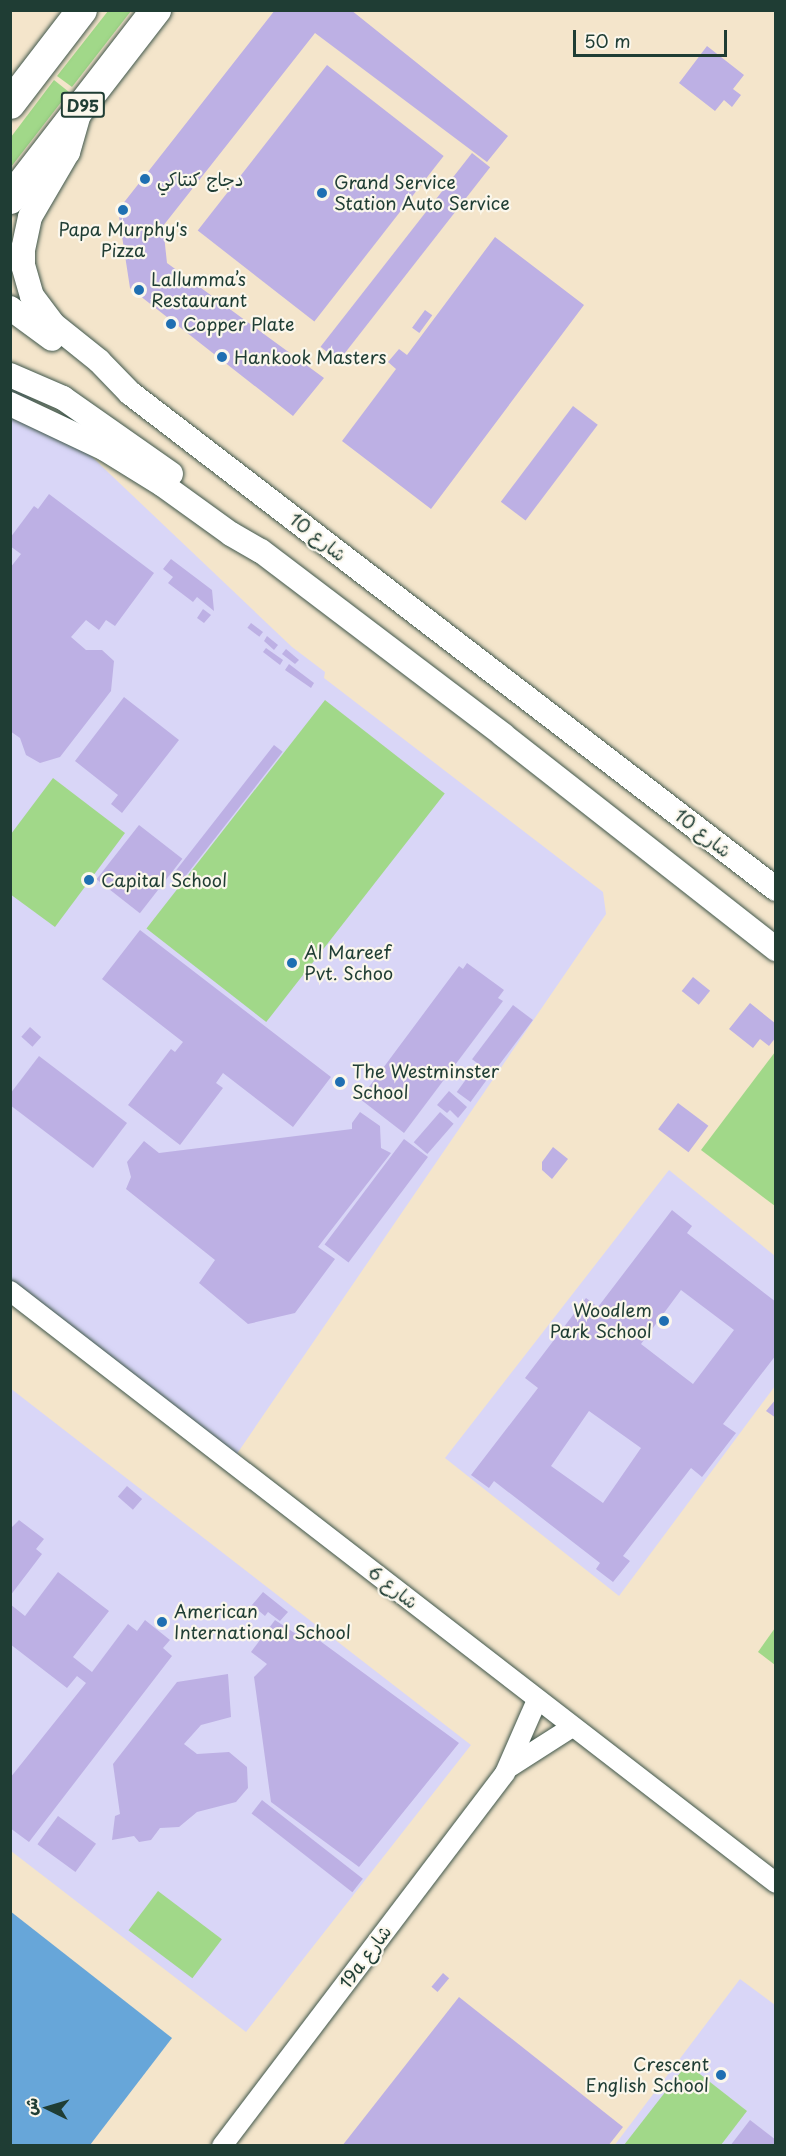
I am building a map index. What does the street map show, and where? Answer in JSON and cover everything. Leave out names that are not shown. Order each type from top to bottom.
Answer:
[{"type":"main road","points":[[10,104],[82,10]]},
{"type":"main road","name":"D95","points":[[10,199],[156,10]]},
{"type":"street","name":"شارع 10","points":[[80,108],[68,152],[30,217],[23,249],[23,265],[32,296],[53,324],[99,361],[130,393],[776,889]]},
{"type":"street","points":[[10,308],[101,376],[130,393]]},
{"type":"street","points":[[10,375],[63,398],[116,432],[225,516],[261,551],[494,728],[776,949]]},
{"type":"street","points":[[10,404],[105,449],[163,485],[231,534],[261,551]]},
{"type":"street","name":"شارع 6","points":[[10,1291],[776,1883]]},
{"type":"street","name":"19a شارع","points":[[222,2145],[508,1768],[537,1700]]},
{"type":"street","name":"19a شارع","points":[[508,1768],[572,1727]]},
{"type":"shaded area","name":"Al Mareef Pvt. Schoo","points":[[10,379],[292,647],[325,672],[324,678],[603,892],[606,914],[232,1461],[11,1290]]},
{"type":"shaded area","name":"Woodlem Park School","points":[[669,1170],[775,1256],[775,1386],[619,1596],[445,1458]]},
{"type":"shaded area","name":"American International School","points":[[10,1388],[471,1745],[246,2032],[11,1851]]},
{"type":"shaded area","name":"Crescent English School","points":[[740,1979],[775,2005],[775,2145],[614,2146]]},
{"type":"green space","points":[[108,11],[131,11],[72,87],[57,76]]},
{"type":"green space","points":[[54,80],[69,92],[11,167],[11,137]]},
{"type":"green space","points":[[325,700],[445,794],[266,1022],[146,929]]},
{"type":"green space","points":[[53,778],[125,833],[55,927],[10,894],[11,834]]},
{"type":"green space","points":[[775,1052],[775,1206],[701,1150]]},
{"type":"green space","points":[[775,1628],[775,1665],[758,1652]]},
{"type":"green space","points":[[158,1891],[222,1939],[192,1978],[129,1930]]},
{"type":"green space","points":[[687,2064],[747,2111],[721,2145],[624,2145]]},
{"type":"water","points":[[10,1911],[172,2038],[90,2145],[11,2145]]},
{"type":"building","points":[[275,10],[351,10],[508,136],[487,162],[315,33],[163,226],[167,263],[324,378],[293,416],[130,288],[118,210]]},
{"type":"building","points":[[707,46],[744,75],[733,89],[741,95],[732,107],[724,100],[715,111],[679,83]]},
{"type":"building","name":"Grand Service Station Auto Service","points":[[327,65],[444,156],[314,322],[198,230]]},
{"type":"building","points":[[472,153],[490,167],[339,361],[321,347]]},
{"type":"building","points":[[495,237],[584,305],[431,509],[342,441],[396,369],[388,362],[399,349],[407,355]]},
{"type":"building","points":[[425,310],[432,315],[419,333],[412,328]]},
{"type":"building","points":[[573,406],[598,425],[526,520],[501,502]]},
{"type":"building","points":[[49,494],[154,573],[115,626],[106,620],[99,630],[86,620],[71,637],[86,650],[102,650],[114,661],[111,691],[60,757],[40,763],[26,755],[20,738],[10,731],[10,568],[21,554],[10,546],[10,538],[34,506],[38,509]]},
{"type":"building","points":[[171,559],[212,590],[214,611],[197,597],[193,602],[168,583],[173,577],[163,569]]},
{"type":"building","points":[[203,609],[211,615],[204,623],[197,618]]},
{"type":"building","points":[[251,623],[263,632],[259,637],[247,628]]},
{"type":"building","points":[[267,636],[278,645],[274,650],[264,641]]},
{"type":"building","points":[[266,648],[283,660],[280,665],[263,652]]},
{"type":"building","points":[[286,649],[299,660],[295,664],[282,654]]},
{"type":"building","points":[[289,664],[314,683],[311,688],[285,670]]},
{"type":"building","points":[[124,697],[179,740],[122,813],[111,804],[118,795],[75,761]]},
{"type":"building","points":[[274,745],[283,752],[184,878],[175,871]]},
{"type":"building","points":[[139,825],[182,859],[140,913],[97,879]]},
{"type":"building","points":[[140,930],[331,1077],[293,1127],[223,1073],[216,1083],[223,1088],[180,1145],[128,1105],[171,1049],[175,1052],[183,1042],[102,979]]},
{"type":"building","points":[[467,963],[504,990],[498,998],[503,1001],[404,1133],[360,1099],[459,966],[463,969]]},
{"type":"building","points":[[693,977],[710,991],[699,1005],[682,991]]},
{"type":"building","points":[[750,1003],[776,1024],[776,1037],[769,1046],[760,1039],[753,1048],[729,1029]]},
{"type":"building","points":[[513,1005],[533,1020],[492,1074],[472,1059]]},
{"type":"building","points":[[30,1027],[41,1037],[32,1047],[21,1037]]},
{"type":"building","points":[[39,1056],[127,1123],[93,1168],[10,1105],[10,1094]]},
{"type":"building","points":[[475,1067],[489,1077],[471,1102],[457,1092]]},
{"type":"building","points":[[449,1091],[467,1107],[458,1118],[450,1110],[447,1113],[437,1105]]},
{"type":"building","points":[[678,1103],[708,1126],[688,1152],[658,1129]]},
{"type":"building","points":[[360,1112],[380,1126],[381,1148],[391,1153],[318,1247],[335,1259],[295,1313],[248,1324],[199,1283],[215,1260],[126,1189],[131,1177],[127,1162],[144,1141],[159,1153],[352,1129],[352,1123]]},
{"type":"building","points":[[440,1112],[454,1124],[427,1154],[414,1142]]},
{"type":"building","points":[[404,1139],[428,1157],[349,1262],[325,1244]]},
{"type":"building","points":[[553,1147],[568,1159],[552,1179],[542,1170],[542,1162]]},
{"type":"building","name":"Woodlem Park School","points":[[672,1210],[692,1226],[687,1233],[776,1302],[776,1355],[723,1424],[736,1433],[702,1477],[691,1468],[623,1556],[630,1561],[613,1582],[596,1569],[600,1563],[494,1481],[489,1488],[471,1475],[538,1388],[525,1378],[586,1298],[598,1307]],"holes":[[[681,1290],[734,1330],[693,1384],[641,1344]],[[589,1411],[641,1448],[603,1503],[551,1466]]]},
{"type":"building","points":[[776,1399],[776,1418],[766,1411]]},
{"type":"building","points":[[127,1486],[142,1499],[133,1510],[118,1497]]},
{"type":"building","points":[[19,1520],[44,1539],[36,1549],[42,1554],[10,1596],[10,1529]]},
{"type":"building","points":[[58,1572],[109,1611],[73,1657],[92,1672],[128,1624],[137,1631],[145,1620],[170,1640],[163,1648],[172,1656],[29,1842],[10,1828],[10,1778],[86,1683],[77,1676],[67,1688],[10,1644],[10,1604],[25,1616]]},
{"type":"building","points":[[263,1592],[288,1612],[280,1621],[268,1612],[265,1616],[252,1605]]},
{"type":"building","points":[[275,1620],[296,1634],[301,1627],[459,1743],[359,1867],[271,1802],[254,1677],[267,1664],[251,1652]]},
{"type":"building","points":[[228,1674],[231,1717],[201,1725],[184,1744],[197,1754],[229,1752],[247,1767],[248,1788],[236,1802],[197,1812],[179,1827],[160,1828],[151,1840],[139,1842],[134,1836],[112,1840],[115,1816],[120,1814],[113,1764],[177,1682]]},
{"type":"building","points":[[262,1800],[363,1879],[352,1892],[252,1813]]},
{"type":"building","points":[[58,1816],[96,1844],[75,1872],[37,1844]]},
{"type":"building","points":[[443,1973],[449,1978],[438,1992],[431,1987]]},
{"type":"building","points":[[459,1997],[623,2127],[608,2146],[342,2146]]},
{"type":"building","points":[[750,2120],[776,2140],[776,2146],[730,2146]]},
{"type":"place","name":"دجاج كنتاكي","points":[[145,179]]},
{"type":"place","name":"Grand Service Station Auto Service","points":[[322,193]]},
{"type":"place","name":"Papa Murphy's Pizza","points":[[123,210]]},
{"type":"place","name":"Lallumma’s Restaurant","points":[[139,290]]},
{"type":"place","name":"Copper Plate","points":[[171,324]]},
{"type":"place","name":"Hankook Masters","points":[[222,357]]},
{"type":"place","name":"Capital School","points":[[89,880]]},
{"type":"place","name":"Al Mareef Pvt. Schoo","points":[[292,963]]},
{"type":"place","name":"The Westminster School","points":[[340,1082]]},
{"type":"place","name":"Woodlem Park School","points":[[664,1321]]},
{"type":"place","name":"American International School","points":[[162,1622]]},
{"type":"place","name":"Crescent English School","points":[[721,2075]]}]
